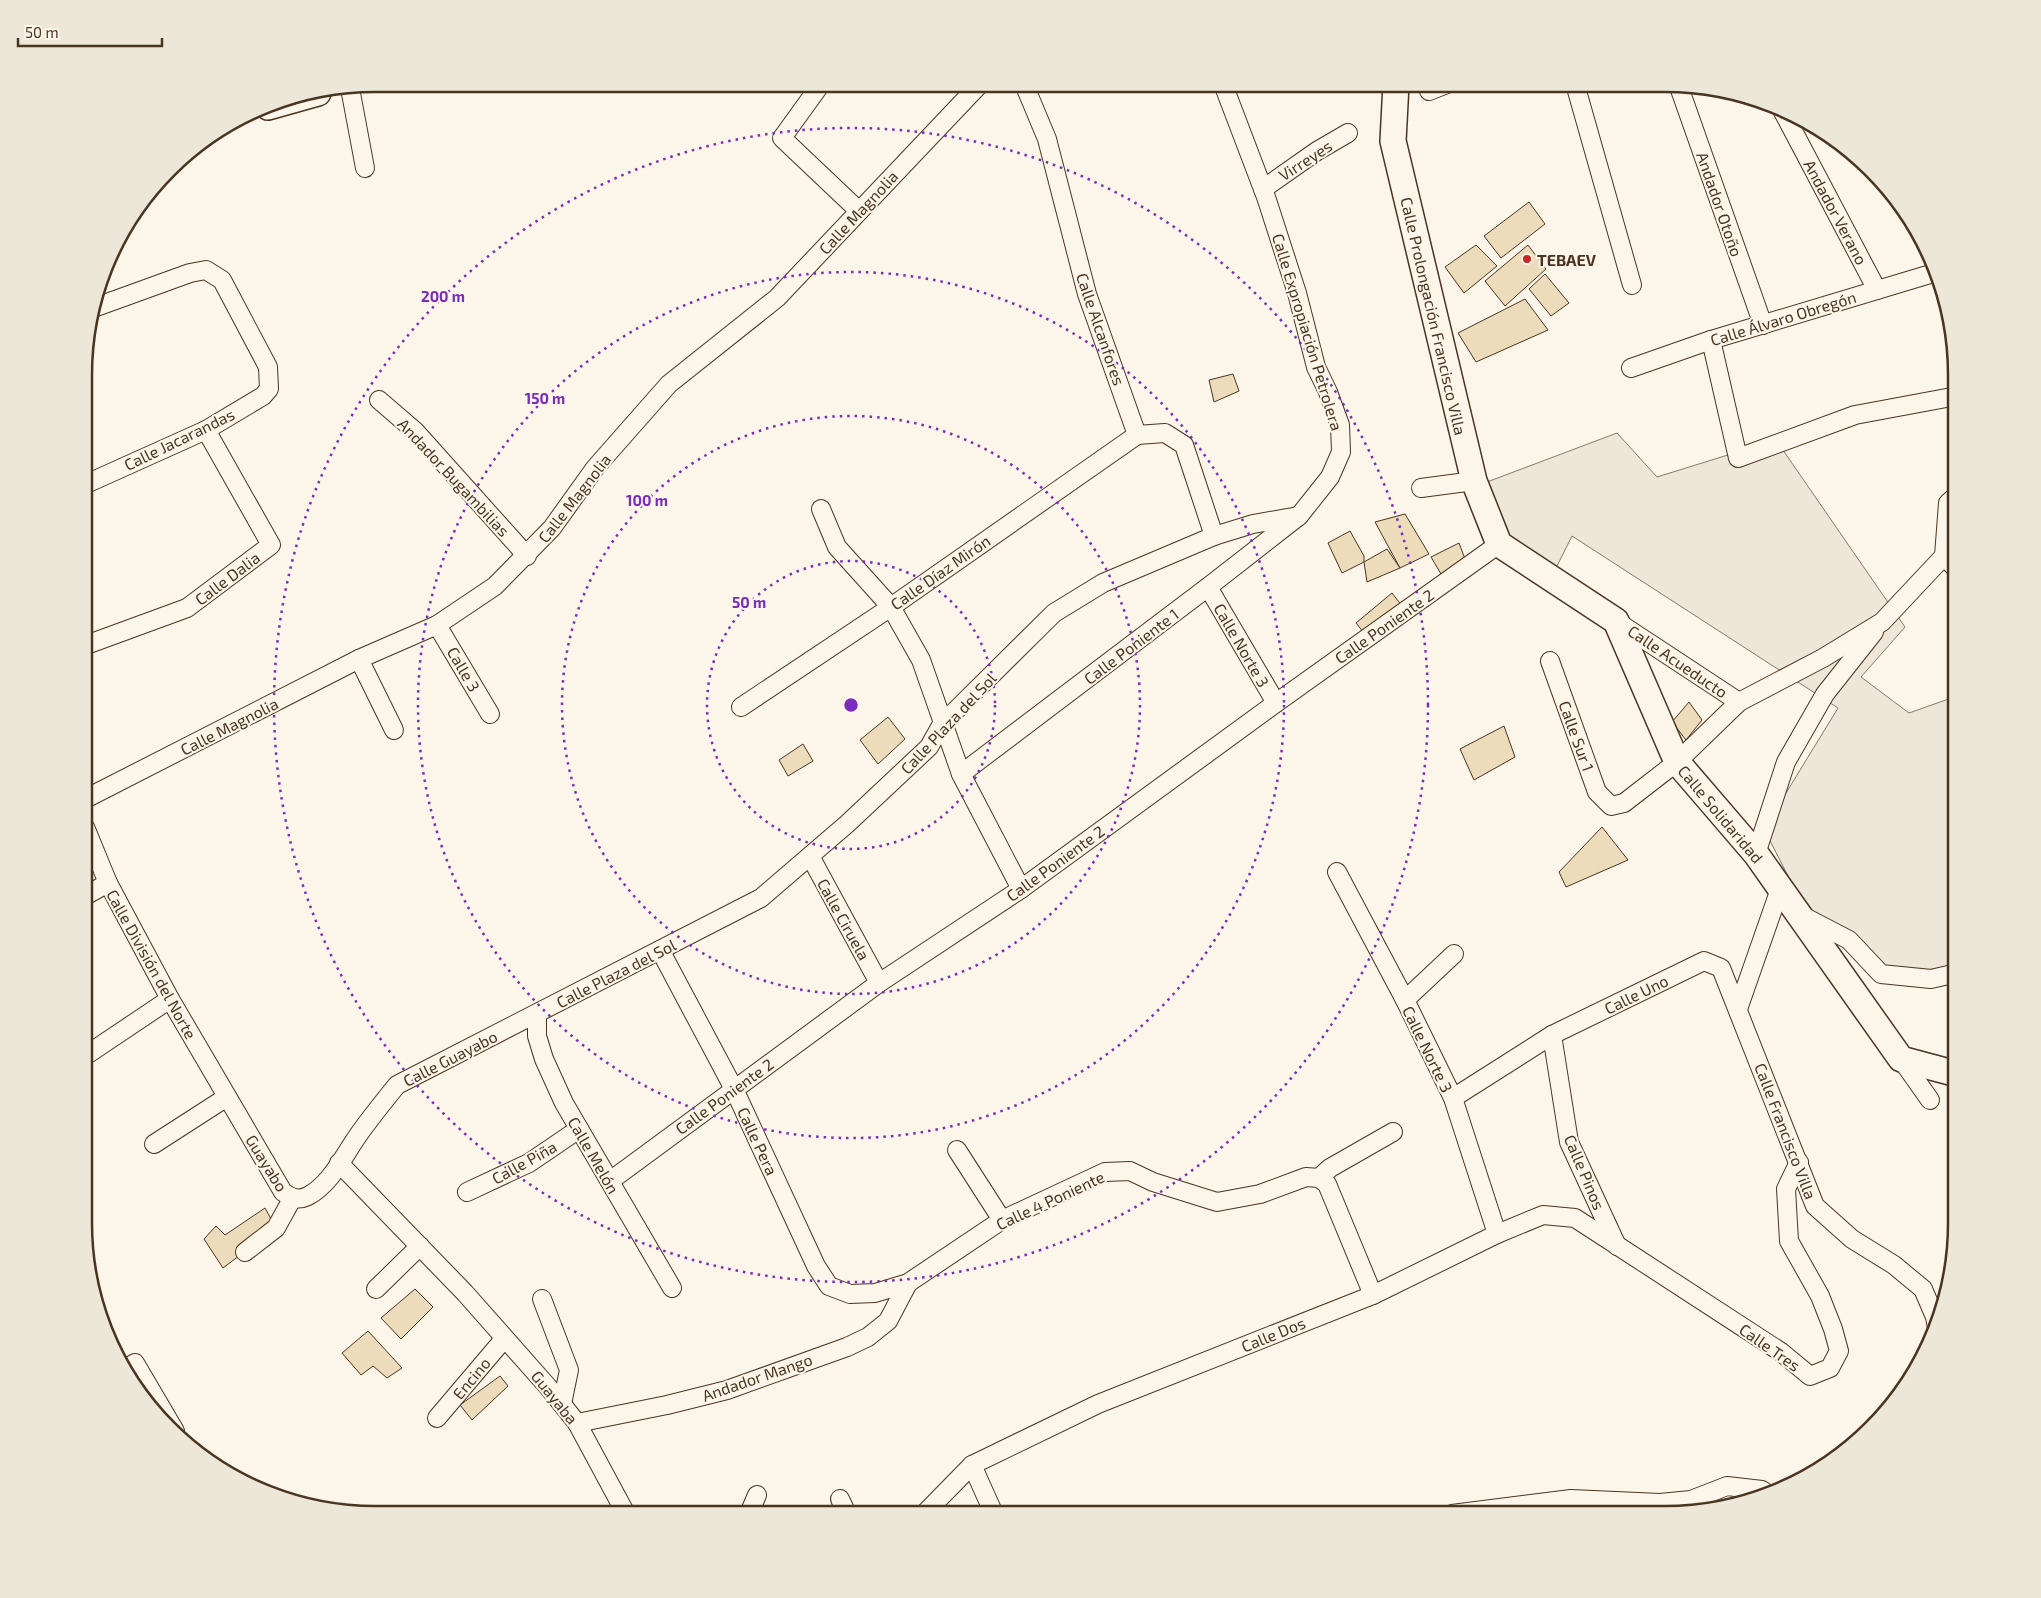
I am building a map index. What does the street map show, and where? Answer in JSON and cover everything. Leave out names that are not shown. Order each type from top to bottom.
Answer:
[{"type":"main road","name":"Calle Prolongación Francisco Villa","points":[[1396,92],[1393,141],[1474,481],[1499,544]]},
{"type":"main road","points":[[1499,544],[1616,621]]},
{"type":"main road","name":"Calle Solidaridad","points":[[1616,621],[1678,762],[1756,854],[1901,1059]]},
{"type":"main road","points":[[1901,1059],[1948,1072]]},
{"type":"street","points":[[815,92],[782,138],[859,211]]},
{"type":"street","name":"Calle Magnolia","points":[[92,796],[359,660],[437,625],[495,586],[527,556],[552,528],[596,468],[669,384],[777,298],[972,92]]},
{"type":"street","name":"Calle Alcanfores","points":[[1027,92],[1047,139],[1086,294],[1137,435]]},
{"type":"street","name":"Calle Expropiación Petrolera","points":[[1226,92],[1263,189],[1297,292],[1316,367],[1328,392],[1340,425],[1341,452],[1330,477],[1299,516]]},
{"type":"street","points":[[1578,92],[1632,285]]},
{"type":"street","name":"Andador Otoño","points":[[1681,93],[1762,324]]},
{"type":"street","points":[[351,94],[365,168]]},
{"type":"street","name":"Andador Verano","points":[[1788,120],[1877,290]]},
{"type":"street","name":"Virreyes","points":[[1263,189],[1317,151],[1348,133]]},
{"type":"street","name":"Calle Jacarandas","points":[[92,481],[206,430],[263,396],[269,389],[268,367],[222,280],[206,270],[190,273],[101,305]]},
{"type":"street","name":"Calle Álvaro Obregón","points":[[1631,368],[1711,340],[1930,274]]},
{"type":"street","points":[[1711,340],[1738,458],[1855,415],[1948,398]]},
{"type":"street","name":"Andador Bugambilias","points":[[379,400],[415,432],[527,556]]},
{"type":"street","name":"Calle Dalia","points":[[92,643],[187,608],[271,545],[206,430]]},
{"type":"street","points":[[1137,435],[1165,434],[1184,445],[1214,536]]},
{"type":"street","name":"Calle Díaz Mirón","points":[[741,707],[891,607],[1137,435]]},
{"type":"street","points":[[1420,488],[1474,481]]},
{"type":"street","points":[[821,509],[837,547],[891,607],[921,660],[961,774],[1021,889]]},
{"type":"street","name":"Calle Plaza del Sol","points":[[537,1014],[761,898],[930,747],[942,724],[1054,613],[1103,583],[1214,536],[1253,524],[1299,516]]},
{"type":"street","name":"Calle Poniente 1","points":[[961,774],[1299,516]]},
{"type":"street","name":"Calle Poniente 2","points":[[610,1181],[879,983],[1021,889],[1276,703],[1499,544]]},
{"type":"street","points":[[1756,854],[1786,762],[1825,694],[1882,622],[1948,553]]},
{"type":"street","name":"Calle Norte 3","points":[[1208,587],[1276,703]]},
{"type":"street","name":"Calle Acueducto","points":[[1616,621],[1739,702]]},
{"type":"street","points":[[1678,762],[1739,702],[1823,658],[1882,622]]},
{"type":"street","name":"Calle 3","points":[[437,625],[490,714]]},
{"type":"street","points":[[359,660],[394,730]]},
{"type":"street","name":"Calle Sur 1","points":[[1550,661],[1597,792],[1611,806],[1624,804],[1678,762]]},
{"type":"street","name":"Calle División del Norte","points":[[92,844],[108,883],[170,999],[227,1097]]},
{"type":"street","name":"Calle Ciruela","points":[[810,856],[879,983]]},
{"type":"street","name":"Calle Norte 3","points":[[1337,872],[1405,1000],[1453,1098],[1496,1234]]},
{"type":"street","points":[[92,892],[108,883]]},
{"type":"street","points":[[1738,1009],[1780,889]]},
{"type":"street","points":[[1799,913],[1849,940],[1881,974],[1931,980],[1948,975]]},
{"type":"street","name":"Calle Pera","points":[[660,950],[734,1089],[816,1266],[829,1286],[850,1294]]},
{"type":"street","points":[[1405,1000],[1454,954]]},
{"type":"street","name":"Calle Uno","points":[[1453,1098],[1552,1035],[1704,961],[1721,968]]},
{"type":"street","name":"Calle Francisco Villa","points":[[1721,968],[1815,1206],[1852,1239],[1894,1265],[1923,1289],[1934,1314]]},
{"type":"street","points":[[92,1051],[170,999]]},
{"type":"street","name":"Calle Melón","points":[[537,1014],[537,1036],[544,1059],[564,1103],[672,1288]]},
{"type":"street","name":"Calle Guayabo","points":[[339,1163],[396,1085],[537,1014]]},
{"type":"street","name":"Calle Pinos","points":[[1552,1035],[1568,1142],[1618,1246]]},
{"type":"street","points":[[1901,1059],[1930,1100]]},
{"type":"street","points":[[154,1144],[227,1097]]},
{"type":"street","name":"Guayabo","points":[[227,1097],[284,1192],[292,1199],[301,1199],[308,1196],[324,1184],[339,1163]]},
{"type":"street","name":"Calle Piña","points":[[467,1192],[529,1163],[579,1129]]},
{"type":"street","points":[[1373,1295],[1327,1184],[1319,1178],[1330,1168],[1393,1132]]},
{"type":"street","points":[[957,1150],[1002,1220]]},
{"type":"street","name":"Calle Tres","points":[[1575,1218],[1781,1352],[1810,1376],[1830,1368],[1839,1351],[1833,1329],[1820,1296],[1789,1241],[1786,1189],[1799,1162]]},
{"type":"street","name":"Guayaba","points":[[339,1163],[465,1293],[562,1404],[577,1423],[622,1506]]},
{"type":"street","name":"Calle 4 Poniente","points":[[850,1294],[875,1293],[908,1283],[1002,1220],[1105,1172],[1130,1171],[1153,1182],[1217,1202],[1260,1194],[1306,1177],[1319,1178]]},
{"type":"street","points":[[245,1252],[276,1228],[292,1199]]},
{"type":"street","name":"Calle Dos","points":[[972,1465],[1098,1404],[1373,1295],[1496,1234],[1543,1215],[1575,1218]]},
{"type":"street","points":[[376,1289],[420,1246]]},
{"type":"street","name":"Andador Mango","points":[[577,1423],[667,1405],[727,1390],[847,1347],[868,1337],[888,1321],[908,1283]]},
{"type":"street","points":[[542,1299],[569,1370],[562,1404]]},
{"type":"street","name":"Encino","points":[[437,1418],[504,1338]]},
{"type":"street","points":[[131,1365],[135,1363],[160,1406]]},
{"type":"street","points":[[932,1506],[972,1465],[990,1506]]},
{"type":"street","points":[[1515,1506],[1571,1499],[1660,1503],[1691,1500],[1726,1486],[1757,1491]]},
{"type":"street","points":[[752,1506],[757,1495]]},
{"type":"shaded area","points":[[1617,433],[1657,477],[1776,440],[1905,627],[1861,677],[1909,713],[1948,699],[1948,967],[1889,975],[1810,919],[1764,829],[1838,708],[1572,536],[1548,584],[1517,562],[1487,482]]},
{"type":"building","points":[[1529,202],[1545,224],[1501,258],[1484,236]]},
{"type":"building","points":[[1476,245],[1497,266],[1464,293],[1445,267]]},
{"type":"building","points":[[1528,245],[1546,269],[1505,306],[1485,281]]},
{"type":"building","points":[[1545,274],[1569,303],[1551,316],[1529,289]]},
{"type":"building","points":[[1525,299],[1548,330],[1476,362],[1458,333]]},
{"type":"building","points":[[1233,374],[1239,391],[1214,402],[1209,380]]},
{"type":"building","points":[[1405,514],[1429,554],[1400,568],[1375,522]]},
{"type":"building","points":[[1350,531],[1364,556],[1364,562],[1342,573],[1328,543]]},
{"type":"building","points":[[1459,543],[1468,567],[1444,579],[1431,557]]},
{"type":"building","points":[[1387,549],[1400,568],[1367,582],[1364,562]]},
{"type":"building","points":[[1392,593],[1406,611],[1368,638],[1356,623]]},
{"type":"building","points":[[1689,702],[1702,720],[1686,740],[1672,722]]},
{"type":"building","points":[[888,717],[905,739],[878,764],[860,740]]},
{"type":"building","points":[[1504,726],[1515,757],[1474,780],[1460,749]]},
{"type":"building","points":[[803,744],[813,761],[788,776],[779,760]]},
{"type":"building","points":[[1602,827],[1628,860],[1566,887],[1559,872]]},
{"type":"building","points":[[265,1208],[276,1228],[223,1268],[204,1239],[216,1226],[225,1235]]},
{"type":"building","points":[[415,1289],[433,1307],[401,1339],[381,1318]]},
{"type":"building","points":[[368,1331],[402,1368],[387,1378],[373,1366],[361,1375],[342,1353]]},
{"type":"building","points":[[500,1376],[508,1386],[472,1420],[460,1405]]},
{"type":"place","name":"TEBAEV","points":[[1527,259]]}]
